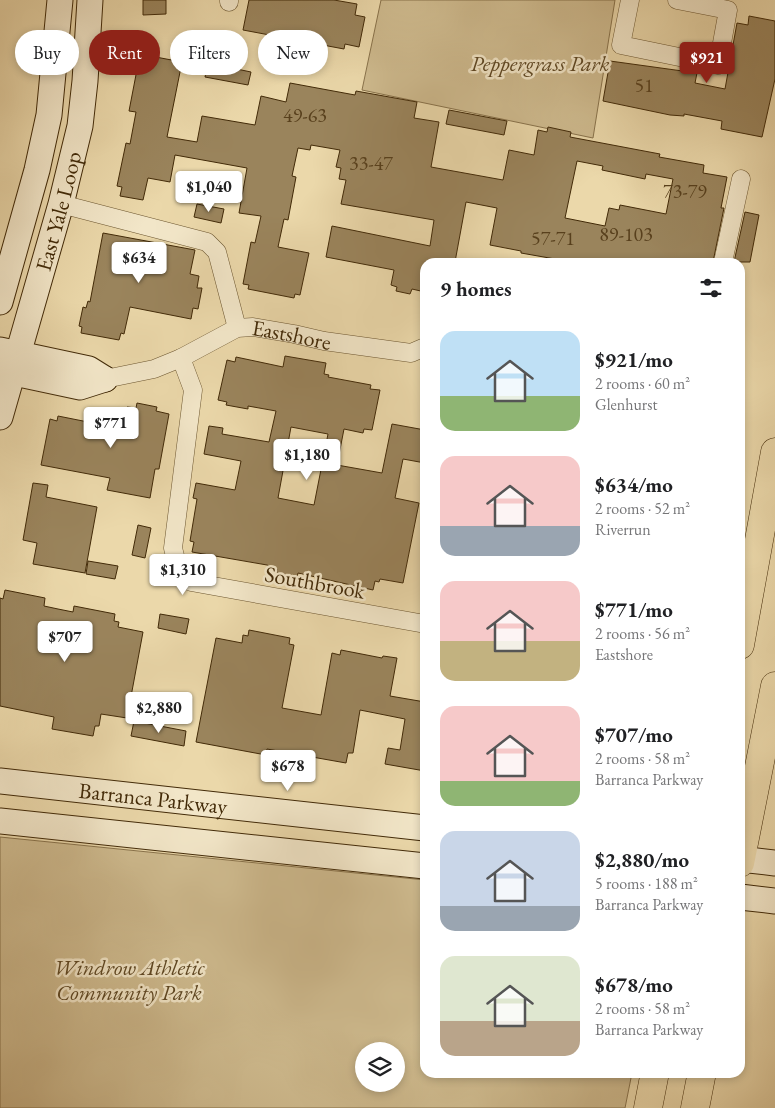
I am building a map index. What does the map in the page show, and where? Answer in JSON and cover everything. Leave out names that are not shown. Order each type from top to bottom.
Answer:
[{"type":"main road","name":"East Yale Loop","points":[[0,302],[37,170],[49,115],[60,0]]},
{"type":"main road","name":"East Yale Loop","points":[[0,417],[7,362],[61,204],[80,126],[86,82],[90,0]]},
{"type":"main road","name":"Eastshore","points":[[7,362],[80,387],[105,379]]},
{"type":"main road","points":[[745,617],[775,452]]},
{"type":"main road","points":[[745,834],[775,686]]},
{"type":"main road","name":"Barranca Parkway","points":[[0,781],[420,827]]},
{"type":"main road","name":"Barranca Parkway","points":[[0,822],[420,865]]},
{"type":"main road","points":[[745,860],[775,863]]},
{"type":"main road","points":[[745,898],[775,901]]},
{"type":"main road","points":[[648,1108],[654,1078]]},
{"type":"main road","points":[[695,1108],[701,1078]]},
{"type":"street","points":[[630,0],[621,45],[718,66],[728,10],[677,0]]},
{"type":"street","points":[[724,258],[742,179]]},
{"type":"street","points":[[61,204],[207,242],[217,252],[237,328]]},
{"type":"street","name":"Eastshore","points":[[105,379],[154,370],[237,328],[253,327],[324,341],[411,353],[420,349]]},
{"type":"street","name":"Southbrook","points":[[180,358],[193,390],[172,548],[177,564],[191,582],[420,623]]},
{"type":"green space","name":"Peppergrass Park","points":[[381,0],[615,0],[593,138],[362,90]]},
{"type":"green space","name":"Windrow Athletic Community Park","points":[[0,837],[420,879],[420,1078],[631,1078],[625,1108],[0,1108]]},
{"type":"building","points":[[143,0],[166,0],[166,14],[143,15]]},
{"type":"building","points":[[249,0],[334,0],[357,4],[355,15],[365,17],[359,47],[345,44],[344,49],[328,46],[328,30],[258,30],[258,33],[243,30]]},
{"type":"building","points":[[749,16],[775,21],[775,79],[762,137],[721,129],[722,121],[684,114],[684,116],[670,115],[603,101],[610,61],[697,73],[695,83],[725,89],[737,23],[748,25]]},
{"type":"building","points":[[160,58],[170,60],[170,75],[179,75],[167,137],[197,142],[202,116],[255,125],[261,96],[286,102],[290,83],[355,95],[356,91],[417,102],[414,118],[439,122],[431,167],[503,180],[509,150],[534,155],[538,130],[547,132],[548,127],[571,132],[570,137],[660,154],[659,157],[704,165],[703,173],[727,177],[721,208],[724,208],[714,258],[549,258],[521,253],[521,251],[490,245],[497,208],[466,202],[456,258],[420,258],[420,291],[412,289],[410,294],[396,291],[397,287],[391,285],[394,270],[326,257],[332,226],[430,246],[434,220],[341,204],[346,180],[339,179],[341,168],[336,167],[340,150],[311,145],[310,150],[298,148],[292,176],[296,177],[288,220],[284,219],[278,247],[309,253],[300,295],[295,294],[294,298],[248,289],[249,285],[243,284],[251,242],[255,243],[261,216],[239,213],[247,168],[175,155],[170,182],[148,178],[143,200],[120,196],[122,187],[117,186],[126,143],[130,144],[136,112],[129,111],[136,75],[160,75]],"holes":[[[577,161],[603,166],[602,170],[645,179],[646,174],[673,179],[666,214],[620,205],[619,210],[609,208],[605,226],[565,218]]]},
{"type":"building","points":[[248,71],[251,72],[248,85],[205,77],[205,75],[248,75]]},
{"type":"building","points":[[449,110],[507,121],[504,135],[446,124]]},
{"type":"building","points":[[197,204],[224,209],[221,223],[194,217]]},
{"type":"building","points":[[745,212],[759,215],[750,262],[745,262],[745,258],[735,258]]},
{"type":"building","points":[[103,233],[195,250],[190,274],[199,276],[197,288],[202,288],[198,309],[193,308],[191,319],[130,307],[124,334],[121,333],[119,340],[81,333],[82,327],[79,326],[83,307],[86,308],[88,301],[90,302]]},
{"type":"building","points":[[285,356],[326,363],[324,374],[329,375],[328,377],[371,385],[370,389],[380,390],[372,430],[364,429],[363,433],[344,429],[337,465],[382,473],[392,424],[420,429],[420,462],[403,459],[395,498],[419,503],[403,583],[380,579],[379,582],[375,581],[373,590],[298,573],[297,577],[277,573],[277,569],[267,565],[192,552],[194,542],[190,541],[197,499],[193,498],[196,483],[235,490],[241,461],[204,454],[209,426],[223,428],[222,434],[269,442],[276,411],[248,406],[248,409],[226,405],[227,402],[218,400],[227,360],[235,362],[236,357],[283,367]],"holes":[[[291,427],[328,434],[314,505],[278,498]]]},
{"type":"building","points":[[137,403],[157,407],[156,411],[169,414],[159,469],[155,469],[150,498],[107,490],[110,478],[41,465],[50,419],[57,421],[58,416],[123,429],[127,407],[136,408]]},
{"type":"building","points":[[33,483],[48,485],[46,497],[97,507],[85,573],[33,564],[37,543],[23,540]]},
{"type":"building","points":[[138,525],[151,528],[145,558],[132,555]]},
{"type":"building","points":[[88,561],[118,566],[115,579],[86,574]]},
{"type":"building","points":[[5,590],[45,598],[44,606],[73,612],[74,606],[115,614],[114,621],[119,622],[118,627],[143,632],[127,718],[101,714],[99,726],[95,726],[93,736],[52,729],[54,717],[0,706],[0,598],[3,599]]},
{"type":"building","points":[[160,614],[189,619],[186,634],[158,628]]},
{"type":"building","points":[[249,630],[290,638],[289,644],[294,645],[282,708],[321,715],[332,653],[340,655],[341,650],[382,658],[383,656],[397,658],[390,696],[420,701],[420,770],[385,764],[388,748],[400,750],[405,719],[360,710],[353,753],[348,753],[346,763],[267,749],[266,755],[196,742],[216,638],[242,643],[243,635],[248,636]]},
{"type":"building","points":[[134,721],[186,731],[184,746],[131,736]]}]
